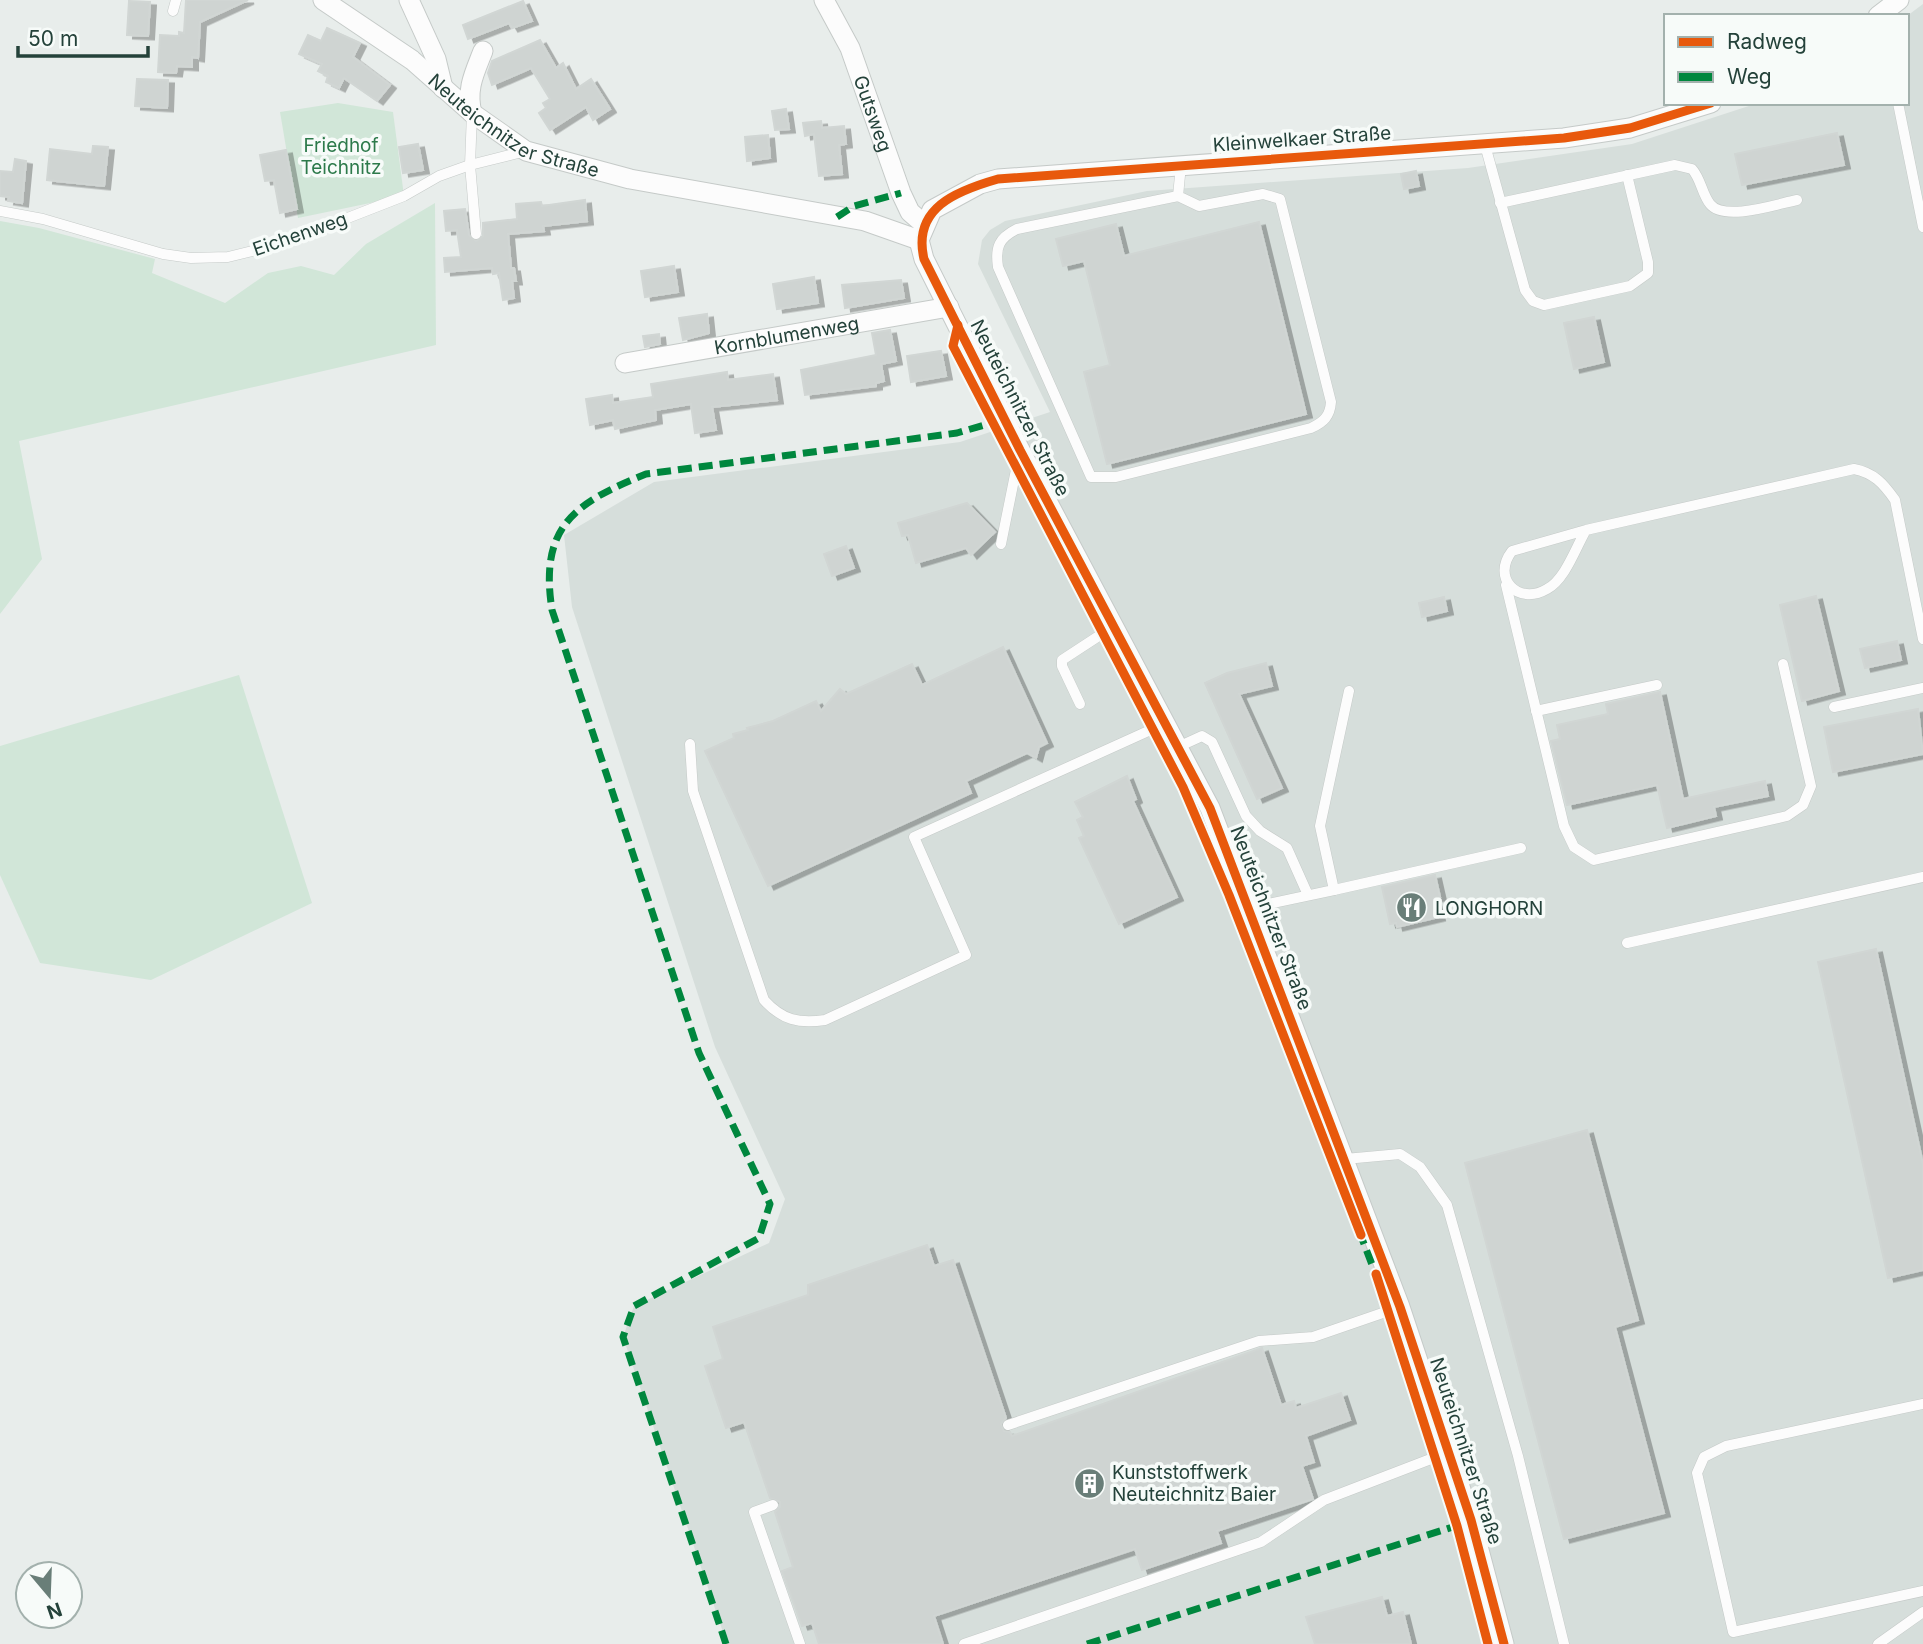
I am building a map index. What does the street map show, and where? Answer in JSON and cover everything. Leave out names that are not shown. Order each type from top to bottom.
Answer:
[{"type":"street","name":"Neuteichnitzer Straße","points":[[323,0],[412,60],[472,113],[526,151],[630,178],[922,233],[924,259],[1020,450],[1210,808],[1400,1307],[1471,1520],[1504,1644]]},
{"type":"street","name":"Gutsweg","points":[[824,0],[850,48],[901,193],[922,233]]},
{"type":"street","points":[[1881,14],[1899,0]]},
{"type":"street","points":[[407,1],[436,59],[443,88]]},
{"type":"street","points":[[472,113],[469,85],[483,51]]},
{"type":"street","name":"Kleinwelkaer Straße","points":[[922,233],[932,210],[980,184],[998,179],[1485,145],[1630,128],[1705,105]]},
{"type":"street","name":"Kornblumenweg","points":[[625,363],[949,307]]},
{"type":"lane","points":[[1898,105],[1923,227]]},
{"type":"lane","points":[[472,113],[470,165],[476,234]]},
{"type":"lane","points":[[1485,145],[1525,290],[1533,301],[1544,305],[1630,286],[1648,273],[1628,176]]},
{"type":"lane","name":"Eichenweg","points":[[0,211],[31,216],[163,254],[191,258],[228,257],[281,244],[404,195],[439,176],[526,151]]},
{"type":"lane","points":[[1178,195],[1181,165]]},
{"type":"lane","points":[[1500,203],[1685,165],[1697,175],[1710,204],[1719,211],[1731,213],[1797,200]]},
{"type":"lane","points":[[1263,194],[1276,195],[1280,199],[1331,402],[1330,412],[1325,420],[1311,428],[1116,477],[1091,477],[998,267],[996,251],[1003,236],[1017,229],[1178,195],[1199,206],[1263,194]]},
{"type":"lane","points":[[1001,544],[1020,450]]},
{"type":"lane","points":[[1783,664],[1811,786],[1803,805],[1787,816],[1603,859],[1584,856],[1569,838],[1503,570],[1512,551],[1586,530],[1854,469],[1869,472],[1883,483],[1895,500],[1923,639]]},
{"type":"lane","points":[[1506,584],[1517,594],[1533,594],[1550,588],[1586,530]]},
{"type":"lane","points":[[1080,704],[1062,666],[1062,660],[1114,626]]},
{"type":"lane","points":[[1536,711],[1657,685]]},
{"type":"lane","points":[[1834,707],[1923,688]]},
{"type":"lane","points":[[1334,890],[1320,826],[1349,691]]},
{"type":"lane","points":[[690,744],[693,791],[764,1000],[776,1013],[805,1023],[825,1020],[966,955],[914,837],[1166,723]]},
{"type":"lane","points":[[1178,747],[1202,736],[1212,742],[1246,816],[1260,831],[1287,848],[1308,895]]},
{"type":"lane","points":[[1248,908],[1521,848]]},
{"type":"lane","points":[[1627,943],[1923,877]]},
{"type":"lane","points":[[1345,1159],[1400,1154],[1420,1167],[1447,1205],[1518,1456],[1564,1644]]},
{"type":"lane","points":[[1008,1425],[1259,1341],[1312,1337],[1400,1307]]},
{"type":"lane","points":[[1923,1404],[1726,1446],[1704,1457],[1697,1473],[1733,1632],[1923,1591]]},
{"type":"lane","points":[[964,1644],[1261,1542],[1324,1500],[1449,1452]]},
{"type":"lane","points":[[773,1505],[754,1511],[800,1644]]},
{"type":"lane","points":[[1878,1644],[1923,1612]]},
{"type":"shaded area","points":[[1923,4],[1923,1644],[727,1644],[623,1337],[634,1306],[769,1243],[785,1199],[715,1047],[572,607],[564,535],[654,482],[960,442],[1050,412],[978,264],[982,240],[990,230],[1005,221],[1147,191],[1468,168],[1632,144],[1752,105],[1909,105],[1909,14]]},
{"type":"green space","name":"Friedhof Teichnitz","points":[[338,103],[393,112],[404,196],[298,218],[280,112]]},
{"type":"green space","points":[[435,203],[436,345],[19,441],[42,559],[0,614],[0,221],[39,228],[155,259],[152,273],[225,303],[268,273],[301,266],[334,275],[366,244]]},
{"type":"green space","points":[[239,675],[312,903],[151,980],[40,963],[0,875],[0,746]]},
{"type":"building","points":[[186,0],[248,0],[200,22],[198,58],[192,57],[192,67],[177,66],[176,73],[158,72],[160,35],[179,36],[179,32],[184,33]]},
{"type":"building","points":[[129,1],[150,2],[148,36],[127,35]]},
{"type":"building","points":[[523,1],[532,21],[512,28],[509,23],[468,39],[463,25]]},
{"type":"building","points":[[327,28],[360,43],[353,57],[390,85],[377,101],[344,78],[339,88],[326,82],[328,76],[318,71],[322,64],[299,54],[308,35],[321,41]]},
{"type":"building","points":[[540,40],[556,68],[563,63],[576,89],[591,79],[610,109],[593,120],[586,107],[550,130],[539,113],[546,108],[543,103],[550,99],[531,68],[492,85],[488,73],[492,61]]},
{"type":"building","points":[[137,79],[168,80],[167,108],[135,106]]},
{"type":"building","points":[[786,109],[789,129],[775,130],[772,111]]},
{"type":"building","points":[[821,121],[822,128],[844,126],[846,144],[839,145],[842,174],[819,176],[814,134],[805,136],[803,123]]},
{"type":"building","points":[[1837,133],[1844,165],[1742,185],[1735,154]]},
{"type":"building","points":[[768,135],[770,158],[747,161],[745,137]]},
{"type":"building","points":[[418,144],[423,170],[403,173],[399,147]]},
{"type":"building","points":[[93,146],[108,147],[104,186],[47,180],[50,149],[92,154]]},
{"type":"building","points":[[286,150],[297,209],[280,213],[274,180],[265,181],[260,155]]},
{"type":"building","points":[[15,159],[26,161],[22,203],[8,201],[9,197],[0,196],[0,171],[13,172]]},
{"type":"building","points":[[1416,171],[1419,186],[1404,189],[1401,174]]},
{"type":"building","points":[[585,200],[587,221],[543,226],[544,231],[508,234],[511,268],[514,268],[516,281],[512,281],[514,298],[503,300],[499,273],[493,274],[492,268],[445,272],[444,258],[461,257],[457,230],[446,231],[444,211],[465,209],[469,235],[476,241],[483,236],[483,223],[517,219],[516,204],[541,202],[542,206]]},
{"type":"building","points":[[1259,222],[1306,414],[1107,464],[1084,372],[1110,365],[1084,261],[1063,266],[1056,239],[1116,224],[1124,256]]},
{"type":"building","points":[[674,266],[678,292],[645,297],[641,271]]},
{"type":"building","points":[[814,277],[818,303],[777,309],[773,284]]},
{"type":"building","points":[[901,280],[904,298],[845,308],[842,285]]},
{"type":"building","points":[[707,314],[709,333],[683,340],[679,318]]},
{"type":"building","points":[[1594,317],[1604,362],[1574,369],[1564,323]]},
{"type":"building","points":[[890,330],[896,361],[881,364],[884,381],[876,383],[876,386],[805,395],[801,370],[876,355],[872,333]]},
{"type":"building","points":[[659,334],[660,344],[645,347],[643,336]]},
{"type":"building","points":[[941,351],[946,376],[911,382],[907,356]]},
{"type":"building","points":[[727,372],[728,380],[773,374],[777,400],[712,407],[716,430],[695,433],[691,404],[655,410],[656,420],[615,429],[613,420],[590,425],[586,399],[612,395],[613,403],[653,397],[651,384]]},
{"type":"building","points":[[967,503],[995,532],[971,555],[966,548],[916,563],[908,535],[902,536],[898,523]]},
{"type":"building","points":[[846,546],[854,568],[832,576],[824,554]]},
{"type":"building","points":[[1816,596],[1839,691],[1802,701],[1780,605]]},
{"type":"building","points":[[1444,597],[1447,611],[1422,617],[1419,603]]},
{"type":"building","points":[[1897,641],[1901,660],[1865,668],[1860,649]]},
{"type":"building","points":[[1003,647],[1047,743],[1039,747],[1036,758],[1027,753],[966,781],[971,793],[768,886],[705,751],[734,738],[733,734],[773,721],[816,701],[821,711],[840,689],[846,694],[912,664],[922,685]]},
{"type":"building","points":[[1266,663],[1272,686],[1239,694],[1282,788],[1257,799],[1205,683],[1227,673]]},
{"type":"building","points":[[1660,692],[1683,799],[1765,781],[1768,796],[1714,807],[1716,816],[1667,828],[1657,785],[1567,805],[1551,741],[1560,739],[1557,725],[1608,714],[1606,704]]},
{"type":"building","points":[[1918,709],[1923,754],[1833,772],[1824,727]]},
{"type":"building","points":[[1127,776],[1136,799],[1133,801],[1177,897],[1119,924],[1079,838],[1084,836],[1077,820],[1083,817],[1075,802]]},
{"type":"building","name":"LONGHORN","points":[[1435,875],[1440,897],[1434,898],[1439,917],[1397,927],[1396,923],[1390,924],[1382,887]]},
{"type":"building","points":[[1876,949],[1923,1164],[1923,1270],[1888,1278],[1818,962]]},
{"type":"building","points":[[1587,1130],[1638,1320],[1615,1327],[1664,1513],[1564,1539],[1465,1163]]},
{"type":"building","name":"Kunststoffwerk Neuteichnitz Baier","points":[[927,1245],[934,1266],[953,1260],[1006,1418],[1001,1424],[1004,1431],[1010,1432],[1012,1436],[1262,1348],[1281,1405],[1294,1401],[1296,1408],[1341,1393],[1350,1420],[1306,1436],[1314,1462],[1302,1466],[1313,1499],[1217,1531],[1221,1543],[1142,1570],[1135,1549],[934,1616],[943,1644],[819,1644],[812,1623],[802,1626],[782,1571],[793,1567],[775,1512],[780,1507],[780,1502],[770,1498],[744,1422],[726,1428],[705,1366],[723,1359],[713,1327],[808,1295],[808,1285]]},
{"type":"building","points":[[1382,1597],[1387,1616],[1403,1612],[1411,1644],[1315,1644],[1306,1617]]},
{"type":"marked path","points":[[837,217],[854,206],[901,193]]},
{"type":"marked path","points":[[726,1644],[623,1337],[634,1306],[759,1238],[770,1204],[699,1053],[552,610],[549,582],[551,558],[557,538],[567,522],[581,508],[599,496],[646,474],[957,433],[998,421]]},
{"type":"marked path","points":[[1359,1231],[1378,1280]]},
{"type":"marked path","points":[[1087,1644],[1462,1524]]},
{"type":"cycle path","points":[[1504,1644],[1471,1520],[1400,1307],[1210,808],[1020,450],[924,259],[922,241],[931,214],[941,204],[967,189],[998,179],[1564,138],[1630,128],[1705,105]]},
{"type":"cycle path","points":[[958,325],[953,346],[1183,787],[1229,895],[1361,1235]]},
{"type":"cycle path","points":[[1376,1274],[1457,1526],[1488,1644]]},
{"type":"place","name":"LONGHORN","points":[[1412,908]]},
{"type":"place","name":"Kunststoffwerk Neuteichnitz Baier","points":[[1089,1483]]}]
